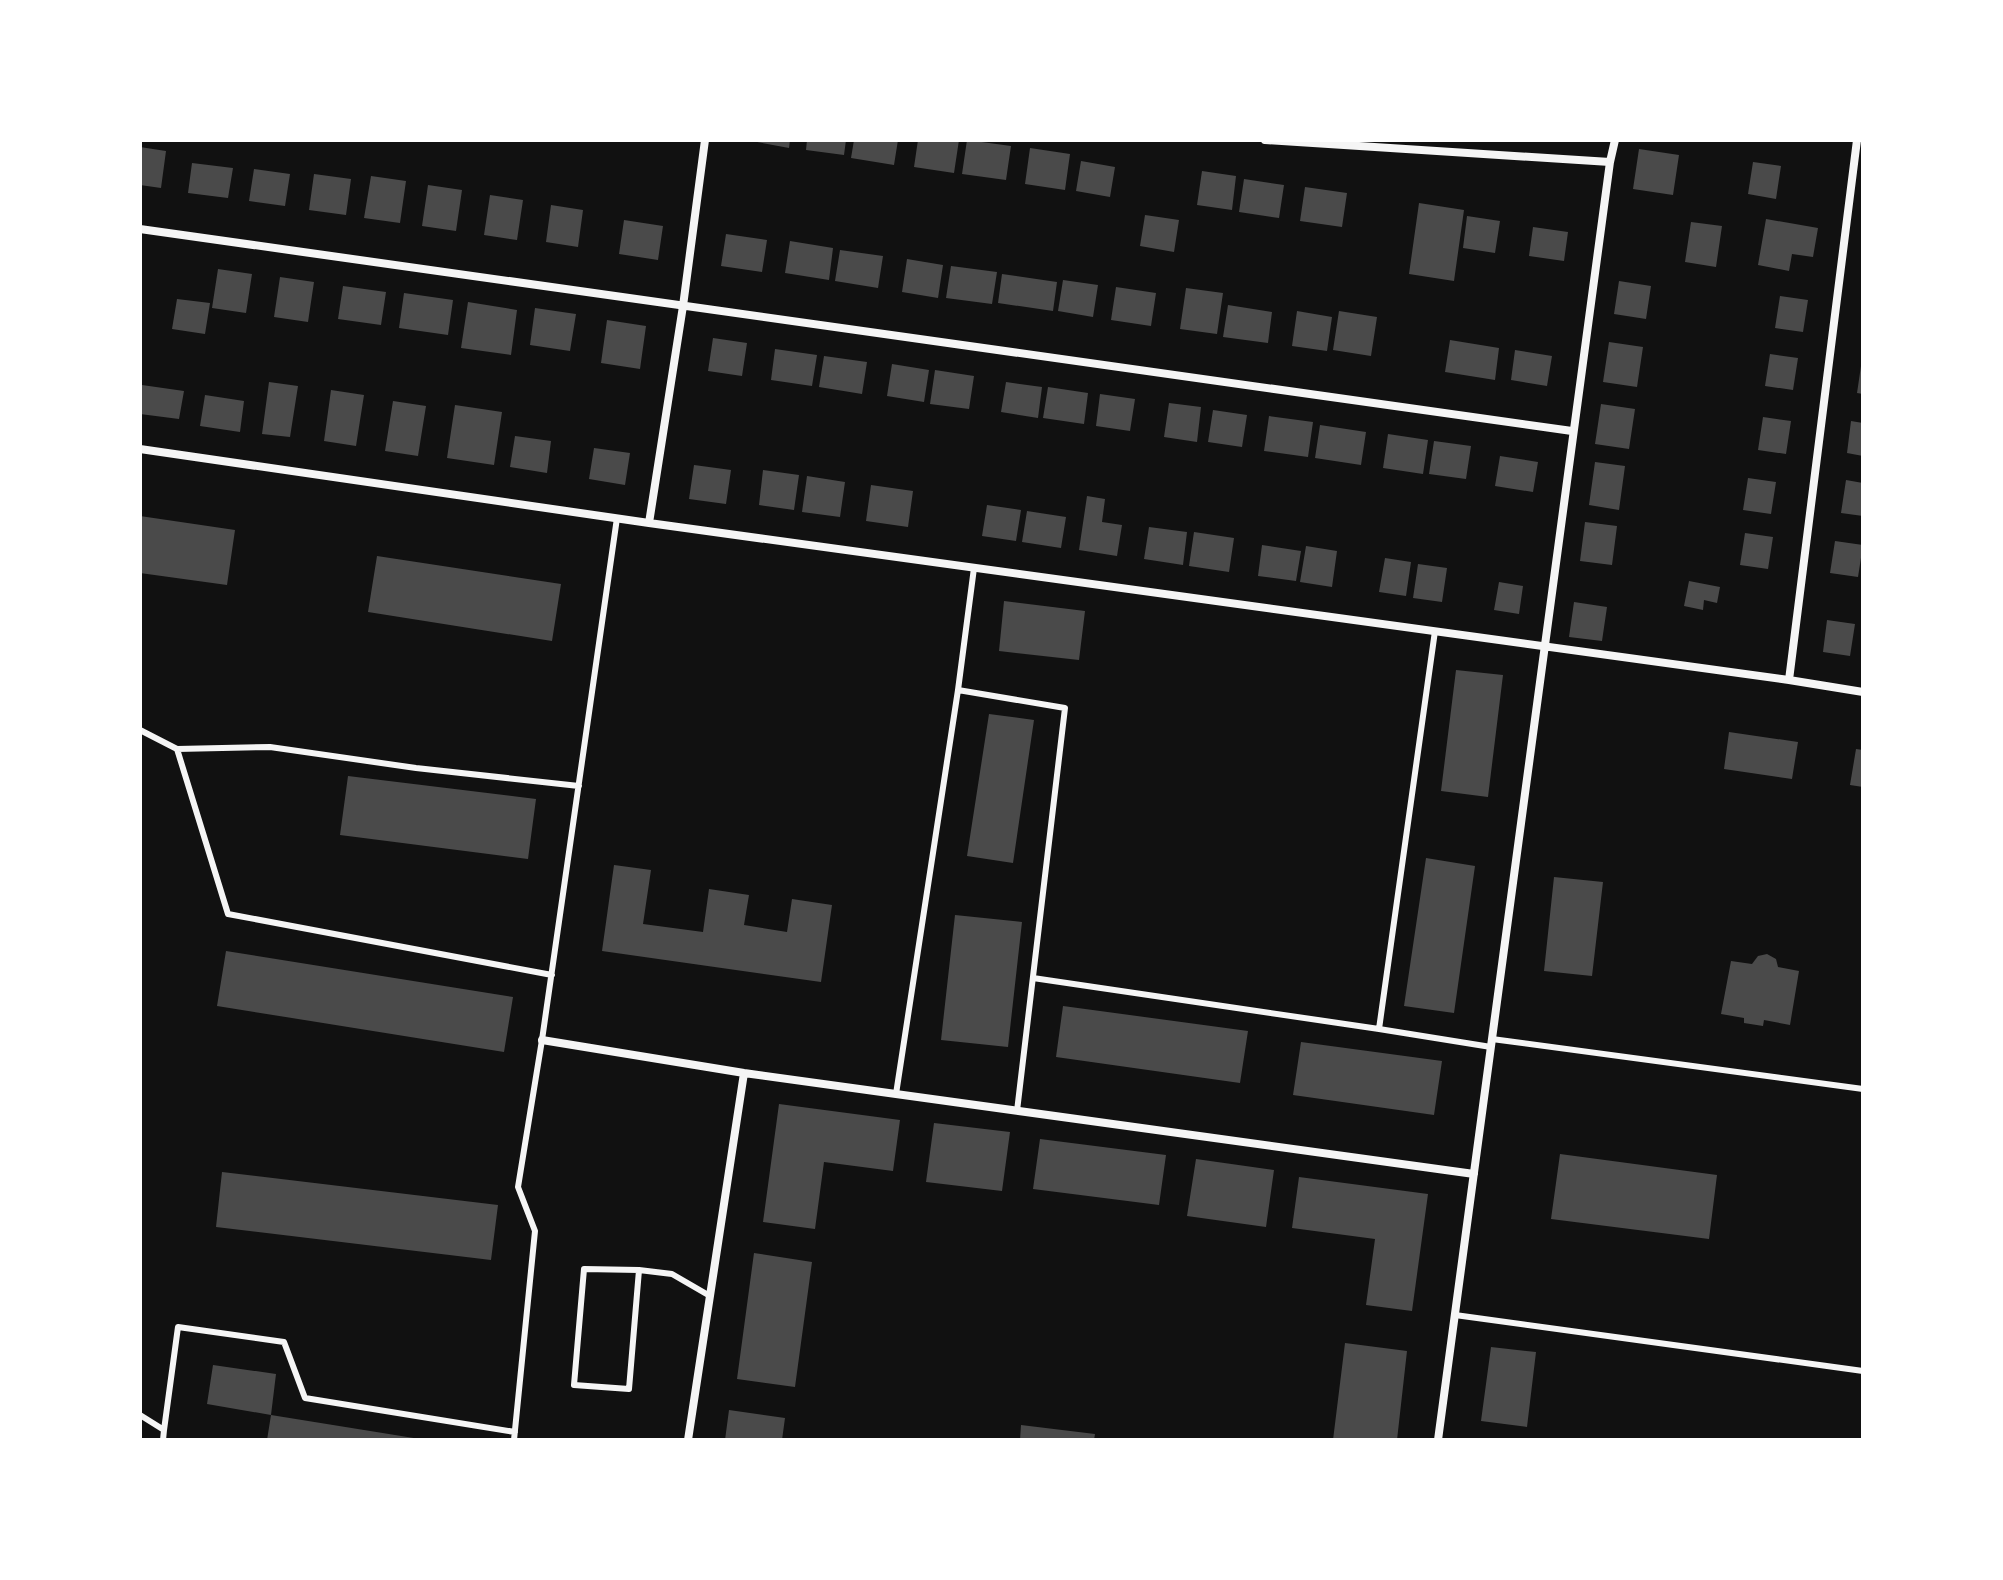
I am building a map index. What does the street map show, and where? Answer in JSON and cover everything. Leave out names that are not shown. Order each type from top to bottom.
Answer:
[{"type":"street","points":[[649,523],[705,140]]},
{"type":"street","points":[[1265,140],[1610,162]]},
{"type":"street","points":[[1438,1440],[1546,646],[1572,431],[1615,140]]},
{"type":"street","points":[[1789,680],[1857,140]]},
{"type":"street","points":[[140,229],[1572,431]]},
{"type":"street","points":[[140,449],[1863,692]]},
{"type":"street","points":[[542,1040],[744,1073],[1474,1174]]},
{"type":"street","points":[[688,1440],[744,1073]]},
{"type":"lane","points":[[514,1440],[535,1231],[518,1187],[552,975],[617,518]]},
{"type":"lane","points":[[896,1094],[974,568]]},
{"type":"lane","points":[[1379,1029],[1435,631]]},
{"type":"lane","points":[[958,690],[1065,708],[1017,1111]]},
{"type":"lane","points":[[140,730],[177,749],[270,747],[416,768],[579,786]]},
{"type":"lane","points":[[177,749],[228,914],[552,975]]},
{"type":"lane","points":[[1033,978],[1379,1029],[1863,1089]]},
{"type":"lane","points":[[639,1270],[629,1389],[574,1385],[584,1269],[639,1270],[672,1274],[710,1296]]},
{"type":"lane","points":[[1455,1315],[1863,1371]]},
{"type":"lane","points":[[163,1440],[178,1327],[284,1342],[305,1398],[515,1432]]},
{"type":"lane","points":[[140,1415],[164,1430]]},
{"type":"building","points":[[746,140],[790,140],[789,148]]},
{"type":"building","points":[[807,140],[846,140],[844,155],[806,150]]},
{"type":"building","points":[[854,140],[898,140],[894,165],[851,158]]},
{"type":"building","points":[[918,140],[959,140],[954,173],[914,167]]},
{"type":"building","points":[[967,140],[1011,146],[1006,180],[962,174]]},
{"type":"building","points":[[140,147],[166,151],[161,188],[140,185]]},
{"type":"building","points":[[1030,148],[1070,154],[1065,190],[1025,184]]},
{"type":"building","points":[[1639,149],[1679,155],[1673,195],[1633,189]]},
{"type":"building","points":[[1081,161],[1115,167],[1110,197],[1076,191]]},
{"type":"building","points":[[1753,162],[1781,166],[1776,199],[1748,194]]},
{"type":"building","points":[[192,163],[233,168],[228,198],[188,193]]},
{"type":"building","points":[[254,169],[290,174],[285,206],[249,201]]},
{"type":"building","points":[[1202,171],[1236,176],[1232,210],[1197,205]]},
{"type":"building","points":[[314,174],[351,179],[346,215],[309,210]]},
{"type":"building","points":[[371,176],[406,181],[400,223],[364,218]]},
{"type":"building","points":[[1244,179],[1284,185],[1279,218],[1239,212]]},
{"type":"building","points":[[428,185],[462,190],[456,231],[422,226]]},
{"type":"building","points":[[1305,187],[1347,193],[1342,227],[1300,221]]},
{"type":"building","points":[[490,195],[523,200],[517,240],[484,235]]},
{"type":"building","points":[[1419,203],[1464,210],[1454,281],[1409,274]]},
{"type":"building","points":[[551,205],[583,210],[578,247],[546,242]]},
{"type":"building","points":[[1145,215],[1179,220],[1174,252],[1140,246]]},
{"type":"building","points":[[1467,216],[1500,221],[1495,253],[1463,248]]},
{"type":"building","points":[[1766,219],[1818,228],[1813,257],[1792,254],[1789,271],[1758,265]]},
{"type":"building","points":[[624,220],[663,226],[658,260],[619,254]]},
{"type":"building","points":[[1691,222],[1722,226],[1716,267],[1685,262]]},
{"type":"building","points":[[1533,227],[1568,232],[1564,261],[1529,256]]},
{"type":"building","points":[[726,234],[767,240],[762,272],[721,266]]},
{"type":"building","points":[[790,241],[833,248],[829,280],[785,273]]},
{"type":"building","points":[[840,250],[883,256],[878,288],[835,281]]},
{"type":"building","points":[[907,259],[943,265],[938,298],[902,292]]},
{"type":"building","points":[[951,266],[997,272],[992,304],[946,298]]},
{"type":"building","points":[[218,269],[252,274],[246,313],[212,308]]},
{"type":"building","points":[[1002,274],[1057,282],[1053,311],[998,303]]},
{"type":"building","points":[[280,277],[314,282],[308,322],[274,317]]},
{"type":"building","points":[[1063,280],[1098,285],[1093,317],[1058,311]]},
{"type":"building","points":[[1619,281],[1651,286],[1646,319],[1614,314]]},
{"type":"building","points":[[343,286],[386,292],[381,325],[338,319]]},
{"type":"building","points":[[1116,287],[1156,293],[1151,326],[1111,320]]},
{"type":"building","points":[[1186,288],[1223,293],[1217,334],[1180,329]]},
{"type":"building","points":[[404,293],[453,300],[448,335],[399,328]]},
{"type":"building","points":[[1780,296],[1808,300],[1803,332],[1775,328]]},
{"type":"building","points":[[177,299],[210,303],[205,334],[172,329]]},
{"type":"building","points":[[468,302],[517,310],[511,355],[461,348]]},
{"type":"building","points":[[1228,305],[1272,312],[1268,343],[1223,337]]},
{"type":"building","points":[[535,308],[576,314],[570,351],[530,345]]},
{"type":"building","points":[[1297,311],[1332,317],[1327,351],[1292,346]]},
{"type":"building","points":[[1339,311],[1377,317],[1371,356],[1333,350]]},
{"type":"building","points":[[607,320],[646,326],[640,369],[601,363]]},
{"type":"building","points":[[713,338],[747,343],[742,376],[708,371]]},
{"type":"building","points":[[1450,340],[1499,348],[1495,380],[1445,372]]},
{"type":"building","points":[[1609,342],[1643,347],[1637,387],[1603,382]]},
{"type":"building","points":[[775,349],[817,355],[812,386],[771,380]]},
{"type":"building","points":[[1515,350],[1552,356],[1547,386],[1511,380]]},
{"type":"building","points":[[1770,354],[1798,358],[1793,390],[1765,386]]},
{"type":"building","points":[[824,356],[867,362],[862,394],[819,387]]},
{"type":"building","points":[[892,364],[929,370],[924,402],[887,396]]},
{"type":"building","points":[[1863,366],[1863,394],[1857,393]]},
{"type":"building","points":[[935,370],[974,376],[969,409],[930,404]]},
{"type":"building","points":[[269,382],[298,386],[290,437],[262,434]]},
{"type":"building","points":[[1006,382],[1042,387],[1038,418],[1001,412]]},
{"type":"building","points":[[142,385],[184,391],[179,419],[140,414]]},
{"type":"building","points":[[1048,387],[1088,393],[1084,424],[1043,418]]},
{"type":"building","points":[[331,390],[364,395],[356,446],[324,441]]},
{"type":"building","points":[[1100,394],[1135,399],[1130,431],[1096,426]]},
{"type":"building","points":[[205,395],[244,401],[240,432],[200,426]]},
{"type":"building","points":[[393,401],[426,406],[418,456],[385,451]]},
{"type":"building","points":[[1169,403],[1201,407],[1197,442],[1164,437]]},
{"type":"building","points":[[1601,404],[1635,409],[1629,449],[1595,444]]},
{"type":"building","points":[[455,405],[502,412],[494,465],[447,458]]},
{"type":"building","points":[[1213,410],[1247,415],[1242,447],[1208,442]]},
{"type":"building","points":[[1269,416],[1313,422],[1308,457],[1264,451]]},
{"type":"building","points":[[1763,417],[1791,421],[1786,454],[1758,450]]},
{"type":"building","points":[[1851,421],[1863,423],[1863,456],[1847,453]]},
{"type":"building","points":[[1320,425],[1366,432],[1361,465],[1315,458]]},
{"type":"building","points":[[1388,434],[1428,440],[1423,474],[1383,468]]},
{"type":"building","points":[[515,436],[551,441],[547,473],[510,467]]},
{"type":"building","points":[[1434,441],[1471,446],[1466,479],[1429,474]]},
{"type":"building","points":[[594,448],[630,453],[625,485],[589,479]]},
{"type":"building","points":[[1500,456],[1538,462],[1533,492],[1495,486]]},
{"type":"building","points":[[1595,462],[1625,466],[1619,510],[1589,505]]},
{"type":"building","points":[[694,465],[731,470],[726,504],[689,499]]},
{"type":"building","points":[[763,470],[799,475],[794,510],[759,505]]},
{"type":"building","points":[[807,476],[845,482],[840,517],[802,512]]},
{"type":"building","points":[[1748,478],[1776,482],[1771,514],[1743,510]]},
{"type":"building","points":[[1846,480],[1863,483],[1863,516],[1841,513]]},
{"type":"building","points":[[871,485],[913,491],[908,527],[866,521]]},
{"type":"building","points":[[1087,496],[1105,499],[1102,522],[1122,525],[1117,556],[1079,550]]},
{"type":"building","points":[[987,505],[1021,510],[1016,541],[982,536]]},
{"type":"building","points":[[1027,511],[1066,517],[1061,548],[1022,542]]},
{"type":"building","points":[[140,516],[235,530],[227,585],[140,573]]},
{"type":"building","points":[[1585,522],[1617,526],[1612,565],[1580,561]]},
{"type":"building","points":[[1149,527],[1187,532],[1183,565],[1144,559]]},
{"type":"building","points":[[1194,532],[1234,538],[1229,572],[1189,566]]},
{"type":"building","points":[[1745,533],[1773,537],[1768,569],[1740,565]]},
{"type":"building","points":[[1835,541],[1863,545],[1858,577],[1830,573]]},
{"type":"building","points":[[1262,545],[1301,551],[1296,581],[1258,576]]},
{"type":"building","points":[[1306,546],[1337,551],[1332,587],[1300,582]]},
{"type":"building","points":[[377,556],[561,584],[552,641],[368,612]]},
{"type":"building","points":[[1385,558],[1411,562],[1406,596],[1379,592]]},
{"type":"building","points":[[1418,564],[1447,568],[1442,602],[1413,598]]},
{"type":"building","points":[[1689,581],[1720,587],[1717,603],[1704,600],[1703,610],[1684,606]]},
{"type":"building","points":[[1499,582],[1523,586],[1519,614],[1494,610]]},
{"type":"building","points":[[1004,601],[1085,611],[1079,660],[999,651]]},
{"type":"building","points":[[1574,602],[1607,607],[1602,641],[1569,637]]},
{"type":"building","points":[[1827,620],[1855,624],[1850,656],[1823,652]]},
{"type":"building","points":[[1456,670],[1503,675],[1488,797],[1441,791]]},
{"type":"building","points":[[989,714],[1034,720],[1013,863],[967,856]]},
{"type":"building","points":[[1729,732],[1798,742],[1792,779],[1724,769]]},
{"type":"building","points":[[1856,749],[1863,750],[1863,787],[1850,785]]},
{"type":"building","points":[[348,776],[536,799],[528,859],[340,835]]},
{"type":"building","points":[[1426,858],[1475,866],[1454,1013],[1404,1006]]},
{"type":"building","points":[[614,865],[651,870],[643,924],[703,932],[709,889],[749,895],[744,925],[787,932],[792,899],[832,905],[821,982],[602,951]]},
{"type":"building","points":[[1554,877],[1603,882],[1592,976],[1544,971]]},
{"type":"building","points":[[955,915],[1022,922],[1008,1047],[941,1040]]},
{"type":"building","points":[[226,951],[513,997],[504,1052],[217,1006]]},
{"type":"building","points":[[1767,954],[1776,959],[1778,967],[1799,971],[1790,1025],[1764,1020],[1763,1026],[1744,1023],[1744,1018],[1721,1014],[1731,961],[1752,964],[1758,956]]},
{"type":"building","points":[[1063,1006],[1248,1031],[1240,1083],[1056,1057]]},
{"type":"building","points":[[1301,1042],[1442,1061],[1434,1115],[1293,1095]]},
{"type":"building","points":[[779,1104],[900,1120],[893,1171],[824,1162],[815,1229],[763,1222]]},
{"type":"building","points":[[934,1123],[1010,1132],[1002,1191],[926,1182]]},
{"type":"building","points":[[1040,1139],[1166,1155],[1159,1205],[1033,1189]]},
{"type":"building","points":[[1560,1154],[1717,1175],[1709,1239],[1551,1219]]},
{"type":"building","points":[[1196,1159],[1274,1170],[1266,1227],[1187,1216]]},
{"type":"building","points":[[222,1172],[498,1205],[491,1260],[216,1227]]},
{"type":"building","points":[[1299,1177],[1428,1194],[1412,1311],[1366,1305],[1375,1239],[1292,1228]]},
{"type":"building","points":[[754,1253],[812,1262],[795,1387],[737,1379]]},
{"type":"building","points":[[1345,1343],[1407,1351],[1397,1440],[1333,1440]]},
{"type":"building","points":[[1491,1347],[1536,1352],[1527,1427],[1481,1421]]},
{"type":"building","points":[[213,1365],[276,1374],[271,1415],[207,1404]]},
{"type":"building","points":[[729,1410],[785,1418],[782,1440],[725,1440]]},
{"type":"building","points":[[271,1415],[426,1440],[267,1440]]},
{"type":"building","points":[[1021,1425],[1095,1434],[1094,1440],[1020,1440]]}]
